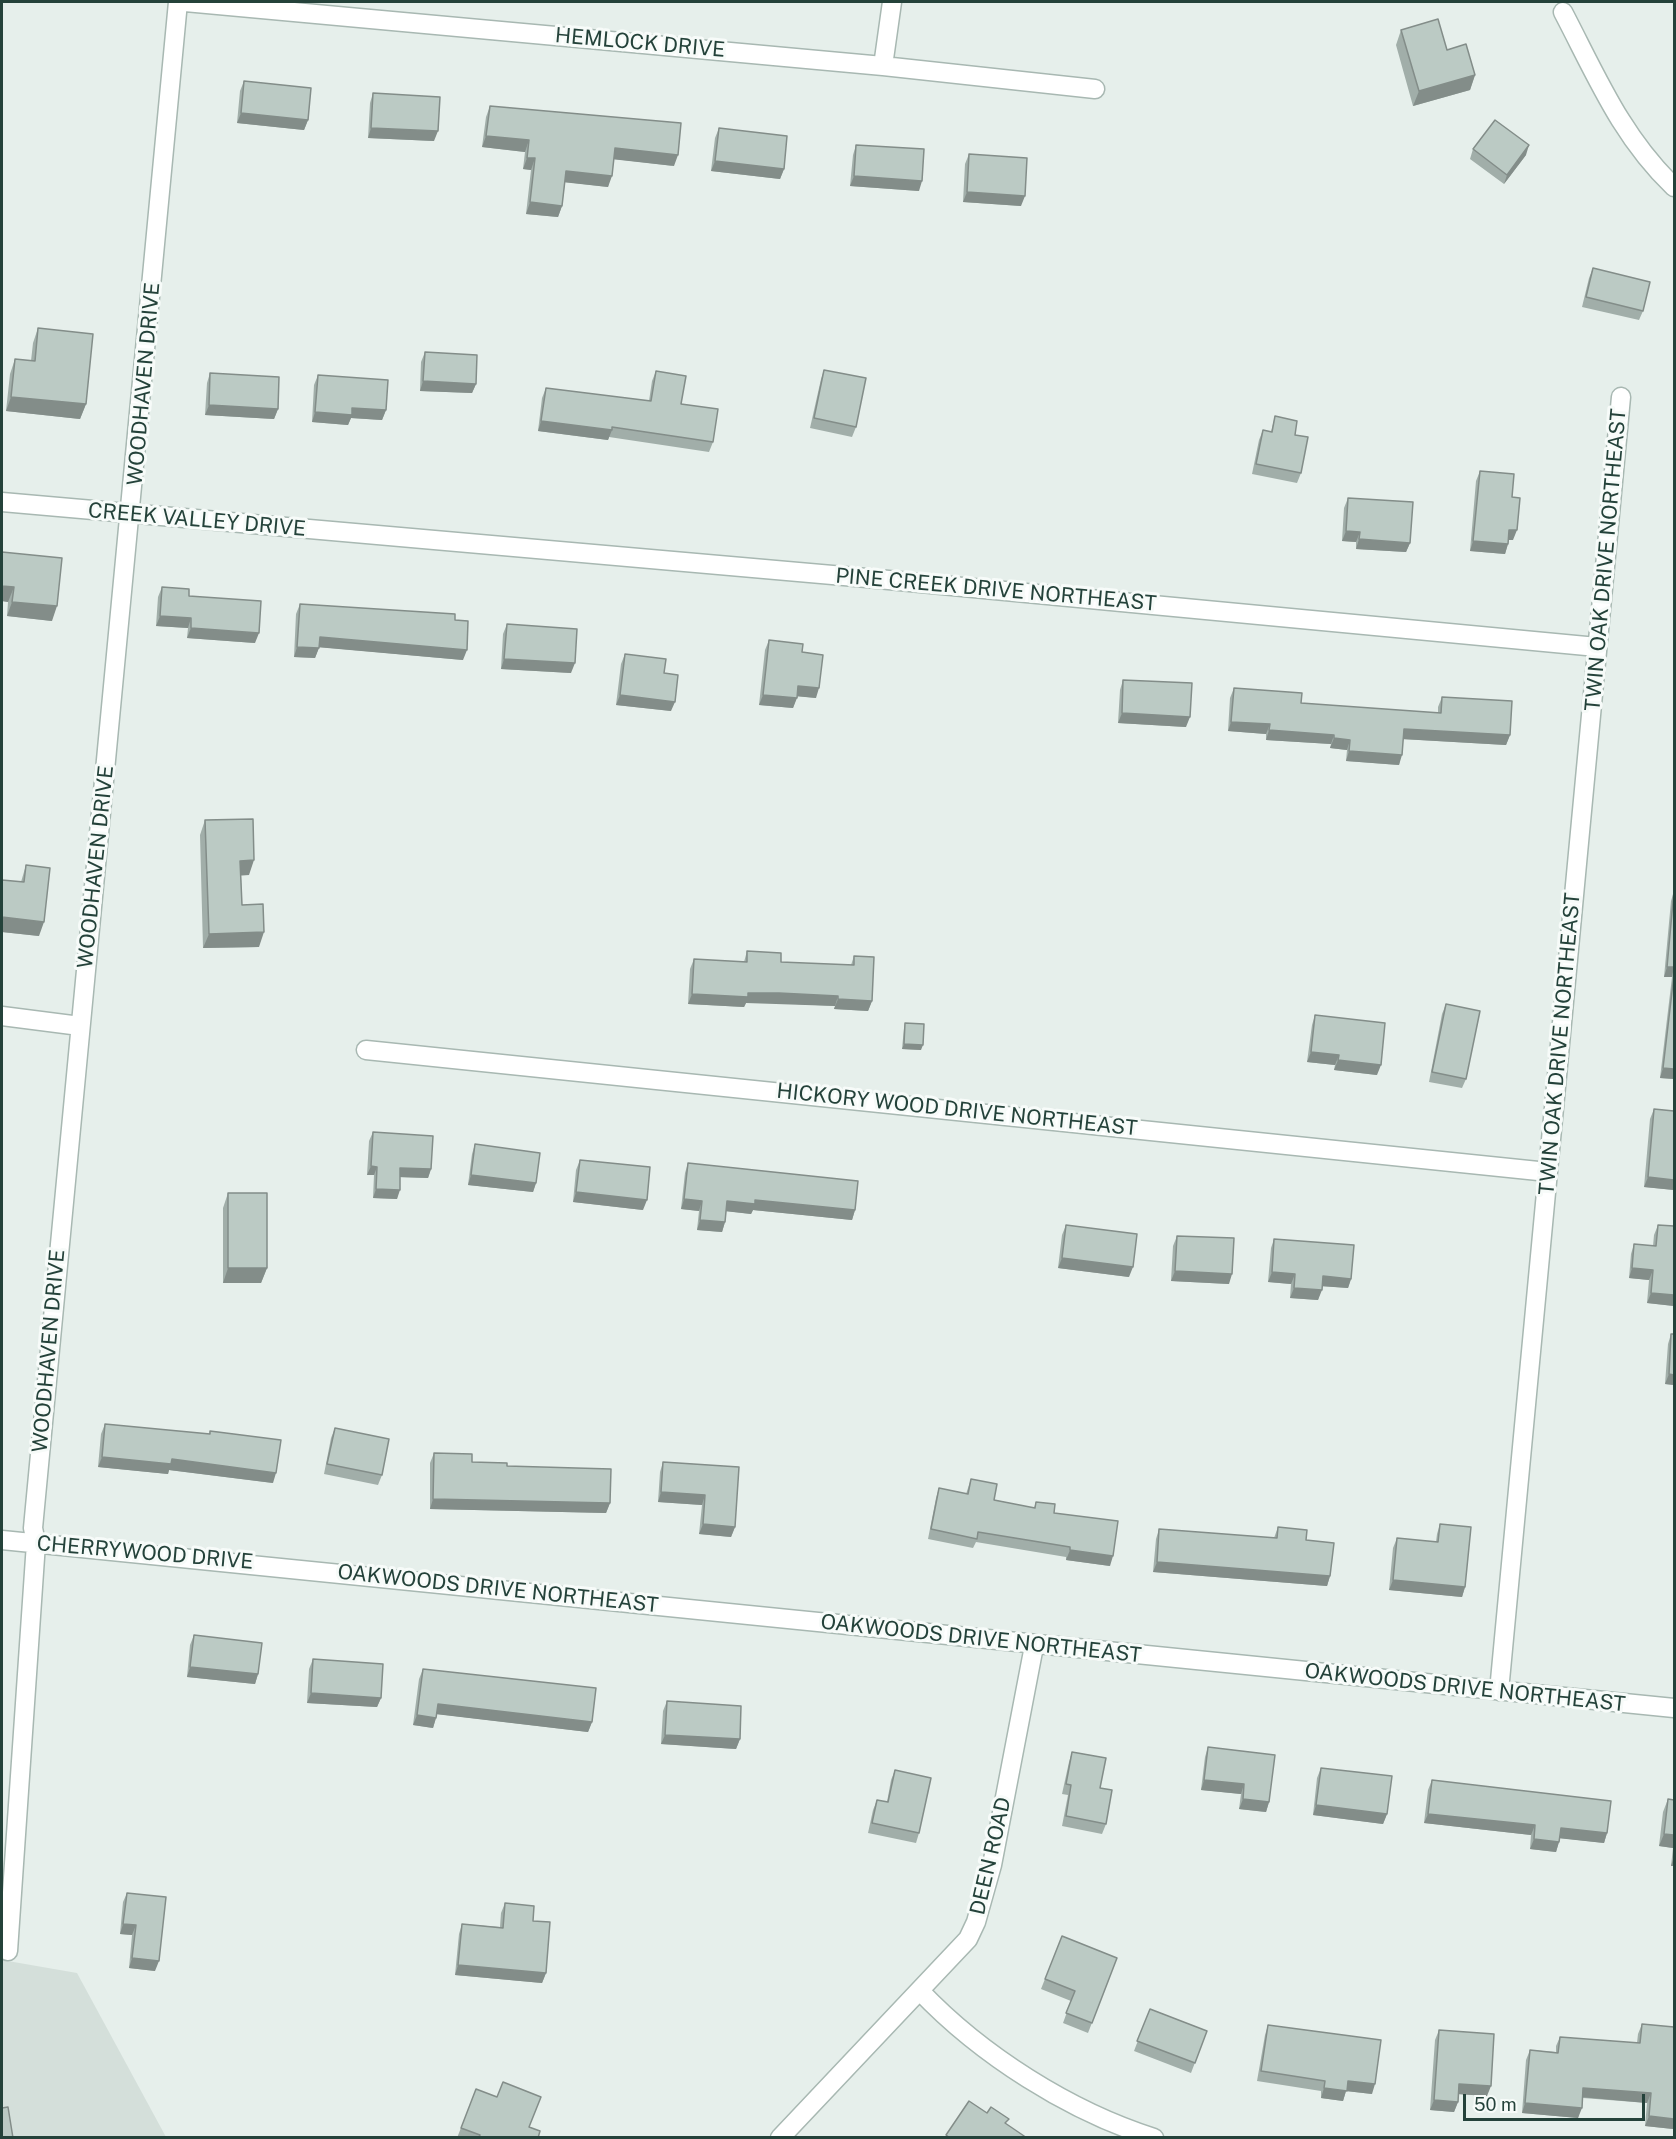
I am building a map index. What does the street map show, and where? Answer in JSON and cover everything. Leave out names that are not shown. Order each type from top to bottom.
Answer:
[{"type":"street","name":"WOODHAVEN DRIVE","points":[[8,1951],[36,1543],[33,1528],[80,1026],[132,515],[178,2]]},
{"type":"street","name":"HEMLOCK DRIVE","points":[[185,2],[883,66],[1095,89]]},
{"type":"street","points":[[883,66],[892,2]]},
{"type":"street","points":[[1563,12],[1622,126],[1649,163],[1674,187]]},
{"type":"street","name":"TWIN OAK DRIVE NORTHEAST","points":[[1499,1691],[1621,397]]},
{"type":"street","name":"CREEK VALLEY DRIVE","points":[[2,502],[393,537]]},
{"type":"street","name":"PINE CREEK DRIVE NORTHEAST","points":[[393,537],[1597,647]]},
{"type":"street","points":[[2,1016],[80,1026]]},
{"type":"street","name":"HICKORY WOOD DRIVE NORTHEAST","points":[[366,1050],[1548,1172]]},
{"type":"street","name":"CHERRYWOOD DRIVE","points":[[2,1540],[289,1566]]},
{"type":"street","name":"OAKWOODS DRIVE NORTHEAST","points":[[289,1566],[1034,1646],[1674,1708]]},
{"type":"street","name":"DEEN ROAD","points":[[780,2138],[968,1939],[976,1922],[992,1865],[1034,1646]]},
{"type":"street","points":[[920,1991],[959,2028],[1038,2084],[1086,2112],[1117,2126],[1154,2138]]},
{"type":"shaded area","points":[[2,1960],[77,1973],[166,2137],[2,2137]]},
{"type":"building","points":[[1438,19],[1447,50],[1466,44],[1475,75],[1419,91],[1401,30]]},
{"type":"building","points":[[244,81],[311,88],[308,120],[241,113]]},
{"type":"building","points":[[373,93],[440,97],[438,131],[371,128]]},
{"type":"building","points":[[490,106],[681,123],[678,155],[615,148],[612,176],[566,171],[562,206],[530,202],[535,158],[527,158],[529,140],[486,136]]},
{"type":"building","points":[[1495,120],[1529,145],[1507,175],[1473,149]]},
{"type":"building","points":[[719,128],[787,136],[784,169],[715,161]]},
{"type":"building","points":[[856,145],[924,149],[922,181],[854,176]]},
{"type":"building","points":[[969,154],[1027,158],[1025,196],[967,192]]},
{"type":"building","points":[[1593,268],[1650,282],[1643,311],[1586,297]]},
{"type":"building","points":[[38,328],[93,334],[86,404],[11,397],[15,359],[35,361]]},
{"type":"building","points":[[425,352],[477,355],[476,384],[423,381]]},
{"type":"building","points":[[824,370],[866,378],[856,427],[814,418]]},
{"type":"building","points":[[656,371],[686,376],[681,404],[718,409],[713,442],[612,427],[612,430],[541,421],[546,388],[651,401]]},
{"type":"building","points":[[210,373],[279,377],[278,409],[209,405]]},
{"type":"building","points":[[318,375],[388,380],[386,410],[352,408],[352,415],[315,412]]},
{"type":"building","points":[[1275,416],[1297,421],[1295,435],[1308,437],[1301,473],[1256,464],[1263,430],[1272,432]]},
{"type":"building","points":[[1480,471],[1514,474],[1512,497],[1520,498],[1517,530],[1509,530],[1508,544],[1473,541]]},
{"type":"building","points":[[1348,498],[1413,502],[1410,543],[1359,539],[1360,532],[1346,531]]},
{"type":"building","points":[[2,552],[62,558],[57,606],[12,602],[14,587],[2,586]]},
{"type":"building","points":[[162,587],[189,589],[189,596],[261,601],[259,633],[191,628],[191,618],[160,616]]},
{"type":"building","points":[[300,604],[455,614],[455,620],[468,621],[467,650],[320,637],[319,648],[297,647]]},
{"type":"building","points":[[507,624],[577,629],[575,663],[504,659]]},
{"type":"building","points":[[769,640],[803,644],[802,652],[823,655],[819,688],[798,686],[797,698],[763,695]]},
{"type":"building","points":[[625,654],[666,659],[664,673],[678,675],[675,702],[620,695]]},
{"type":"building","points":[[1123,680],[1192,683],[1190,717],[1122,713]]},
{"type":"building","points":[[1234,688],[1302,693],[1301,703],[1441,713],[1442,697],[1512,701],[1510,735],[1404,729],[1402,755],[1349,751],[1350,740],[1334,738],[1334,735],[1269,730],[1270,724],[1231,722]]},
{"type":"building","points":[[253,819],[254,860],[240,861],[242,905],[263,904],[264,932],[209,934],[205,820]]},
{"type":"building","points":[[26,865],[50,868],[44,922],[2,917],[2,880],[24,882]]},
{"type":"building","points":[[1674,891],[1674,967],[1667,967]]},
{"type":"building","points":[[747,951],[781,953],[781,962],[854,965],[854,956],[874,957],[872,1001],[838,999],[838,996],[779,993],[748,993],[748,997],[692,994],[694,959],[747,962]]},
{"type":"building","points":[[1674,975],[1674,1069],[1663,1068]]},
{"type":"building","points":[[1446,1004],[1480,1011],[1466,1079],[1432,1072]]},
{"type":"building","points":[[1315,1015],[1385,1023],[1381,1065],[1338,1060],[1339,1055],[1311,1052]]},
{"type":"building","points":[[905,1023],[924,1024],[923,1045],[904,1044]]},
{"type":"building","points":[[1654,1109],[1674,1111],[1674,1180],[1648,1177]]},
{"type":"building","points":[[373,1132],[433,1136],[431,1169],[400,1168],[400,1190],[376,1189],[377,1167],[371,1166]]},
{"type":"building","points":[[475,1144],[540,1153],[536,1183],[471,1175]]},
{"type":"building","points":[[580,1160],[650,1167],[647,1200],[576,1192]]},
{"type":"building","points":[[688,1163],[858,1181],[855,1210],[755,1200],[755,1204],[727,1201],[725,1222],[700,1220],[702,1201],[684,1199]]},
{"type":"building","points":[[228,1193],[267,1193],[267,1268],[228,1268]]},
{"type":"building","points":[[1066,1225],[1137,1234],[1133,1267],[1062,1258]]},
{"type":"building","points":[[1658,1225],[1674,1226],[1674,1295],[1651,1293],[1653,1270],[1632,1268],[1634,1244],[1656,1246]]},
{"type":"building","points":[[1177,1236],[1234,1238],[1232,1274],[1175,1271]]},
{"type":"building","points":[[1274,1239],[1354,1245],[1351,1279],[1323,1276],[1322,1290],[1294,1288],[1295,1274],[1272,1272]]},
{"type":"building","points":[[1671,1334],[1674,1334],[1674,1375],[1669,1374]]},
{"type":"building","points":[[105,1424],[210,1434],[210,1431],[281,1440],[276,1473],[172,1459],[171,1464],[102,1457]]},
{"type":"building","points":[[335,1428],[389,1439],[382,1475],[327,1464]]},
{"type":"building","points":[[434,1453],[472,1454],[472,1462],[507,1463],[507,1466],[611,1469],[610,1503],[433,1499]]},
{"type":"building","points":[[663,1462],[739,1467],[735,1527],[703,1524],[705,1495],[661,1492]]},
{"type":"building","points":[[971,1479],[997,1484],[994,1500],[1035,1508],[1036,1502],[1055,1504],[1054,1513],[1118,1521],[1113,1556],[978,1532],[977,1539],[931,1529],[939,1488],[968,1494]]},
{"type":"building","points":[[1440,1524],[1471,1527],[1465,1587],[1393,1580],[1397,1538],[1438,1542]]},
{"type":"building","points":[[1278,1527],[1307,1530],[1306,1540],[1334,1543],[1330,1576],[1157,1562],[1159,1529],[1277,1538]]},
{"type":"building","points":[[194,1635],[262,1643],[258,1674],[190,1667]]},
{"type":"building","points":[[313,1659],[383,1664],[381,1698],[311,1693]]},
{"type":"building","points":[[423,1669],[596,1688],[592,1722],[438,1704],[436,1718],[417,1715]]},
{"type":"building","points":[[667,1701],[741,1706],[740,1739],[665,1735]]},
{"type":"building","points":[[1208,1747],[1275,1755],[1269,1802],[1243,1799],[1244,1784],[1204,1780]]},
{"type":"building","points":[[1072,1752],[1106,1758],[1100,1788],[1112,1790],[1106,1824],[1066,1816],[1071,1785],[1066,1784]]},
{"type":"building","points":[[1321,1768],[1392,1776],[1387,1814],[1316,1805]]},
{"type":"building","points":[[895,1770],[931,1778],[919,1833],[872,1823],[877,1800],[888,1802]]},
{"type":"building","points":[[1432,1780],[1611,1801],[1607,1833],[1561,1828],[1559,1842],[1534,1839],[1535,1825],[1428,1814]]},
{"type":"building","points":[[1668,1799],[1674,1800],[1674,1835],[1664,1834]]},
{"type":"building","points":[[127,1893],[166,1897],[159,1961],[132,1958],[136,1925],[123,1924]]},
{"type":"building","points":[[505,1903],[534,1906],[533,1921],[550,1922],[546,1973],[458,1965],[462,1924],[503,1928]]},
{"type":"building","points":[[1062,1936],[1117,1958],[1092,2023],[1066,2013],[1075,1991],[1045,1979]]},
{"type":"building","points":[[1150,2009],[1207,2031],[1195,2063],[1137,2041]]},
{"type":"building","points":[[1642,2024],[1674,2027],[1674,2119],[1649,2116],[1651,2093],[1583,2088],[1582,2108],[1525,2103],[1530,2050],[1558,2053],[1560,2037],[1640,2043]]},
{"type":"building","points":[[1268,2025],[1381,2040],[1375,2084],[1348,2081],[1347,2091],[1324,2088],[1325,2081],[1261,2071]]},
{"type":"building","points":[[1439,2030],[1494,2034],[1491,2086],[1459,2084],[1458,2102],[1434,2100]]},
{"type":"building","points":[[503,2082],[541,2097],[529,2127],[540,2131],[538,2138],[479,2138],[480,2135],[461,2128],[476,2089],[497,2097]]},
{"type":"building","points":[[969,2101],[987,2113],[991,2107],[1009,2119],[1005,2123],[1027,2138],[950,2138],[946,2135]]},
{"type":"building","points":[[8,2107],[13,2138],[2,2138],[2,2108]]}]
